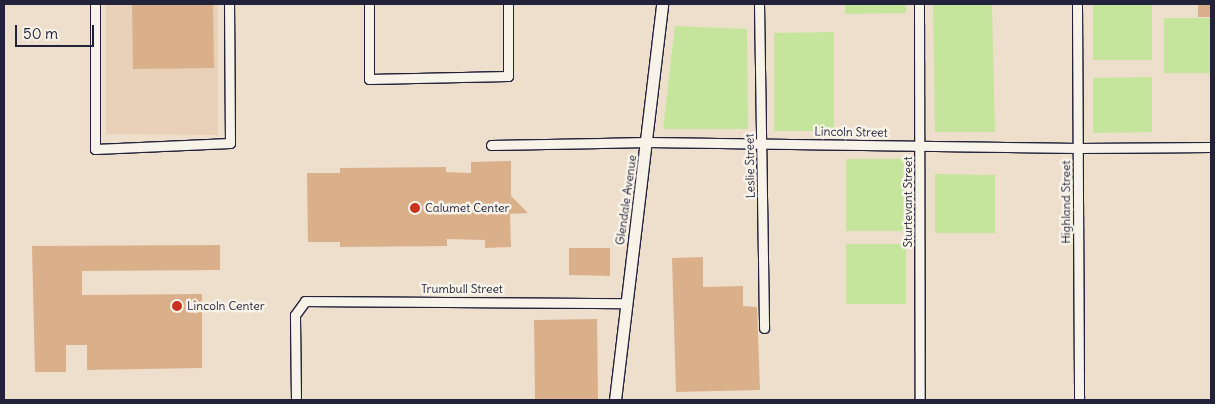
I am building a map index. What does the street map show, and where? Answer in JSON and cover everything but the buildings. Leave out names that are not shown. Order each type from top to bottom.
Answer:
[{"type":"street","points":[[95,4],[95,149],[230,143],[230,4]]},
{"type":"street","points":[[369,4],[370,79],[508,76],[508,4]]},
{"type":"street","name":"Glendale Avenue","points":[[614,400],[647,142],[662,4]]},
{"type":"street","name":"Leslie Street","points":[[759,4],[764,328]]},
{"type":"street","name":"Sturtevant Street","points":[[919,4],[920,400]]},
{"type":"street","name":"Highland Street","points":[[1077,4],[1079,400]]},
{"type":"street","name":"Lincoln Street","points":[[491,145],[647,142],[1078,148],[1211,147]]},
{"type":"street","name":"Trumbull Street","points":[[296,400],[295,315],[300,304],[310,300],[625,303]]},
{"type":"shaded area","points":[[106,4],[218,4],[218,135],[106,134]]},
{"type":"green space","points":[[845,4],[906,4],[906,13],[845,14]]},
{"type":"green space","points":[[933,4],[992,4],[995,132],[935,132]]},
{"type":"green space","points":[[1093,4],[1152,4],[1152,60],[1093,60]]},
{"type":"green space","points":[[1164,18],[1211,18],[1211,73],[1164,73]]},
{"type":"green space","points":[[675,26],[747,29],[748,129],[663,129]]},
{"type":"green space","points":[[834,32],[834,131],[774,131],[774,33]]},
{"type":"green space","points":[[1152,77],[1152,132],[1093,133],[1093,78]]},
{"type":"green space","points":[[846,159],[906,159],[906,231],[846,231]]},
{"type":"green space","points":[[935,174],[995,175],[995,233],[935,233]]},
{"type":"green space","points":[[846,244],[906,244],[906,304],[846,304]]},
{"type":"place","name":"Calumet Center","points":[[415,208]]},
{"type":"place","name":"Lincoln Center","points":[[177,306]]}]
